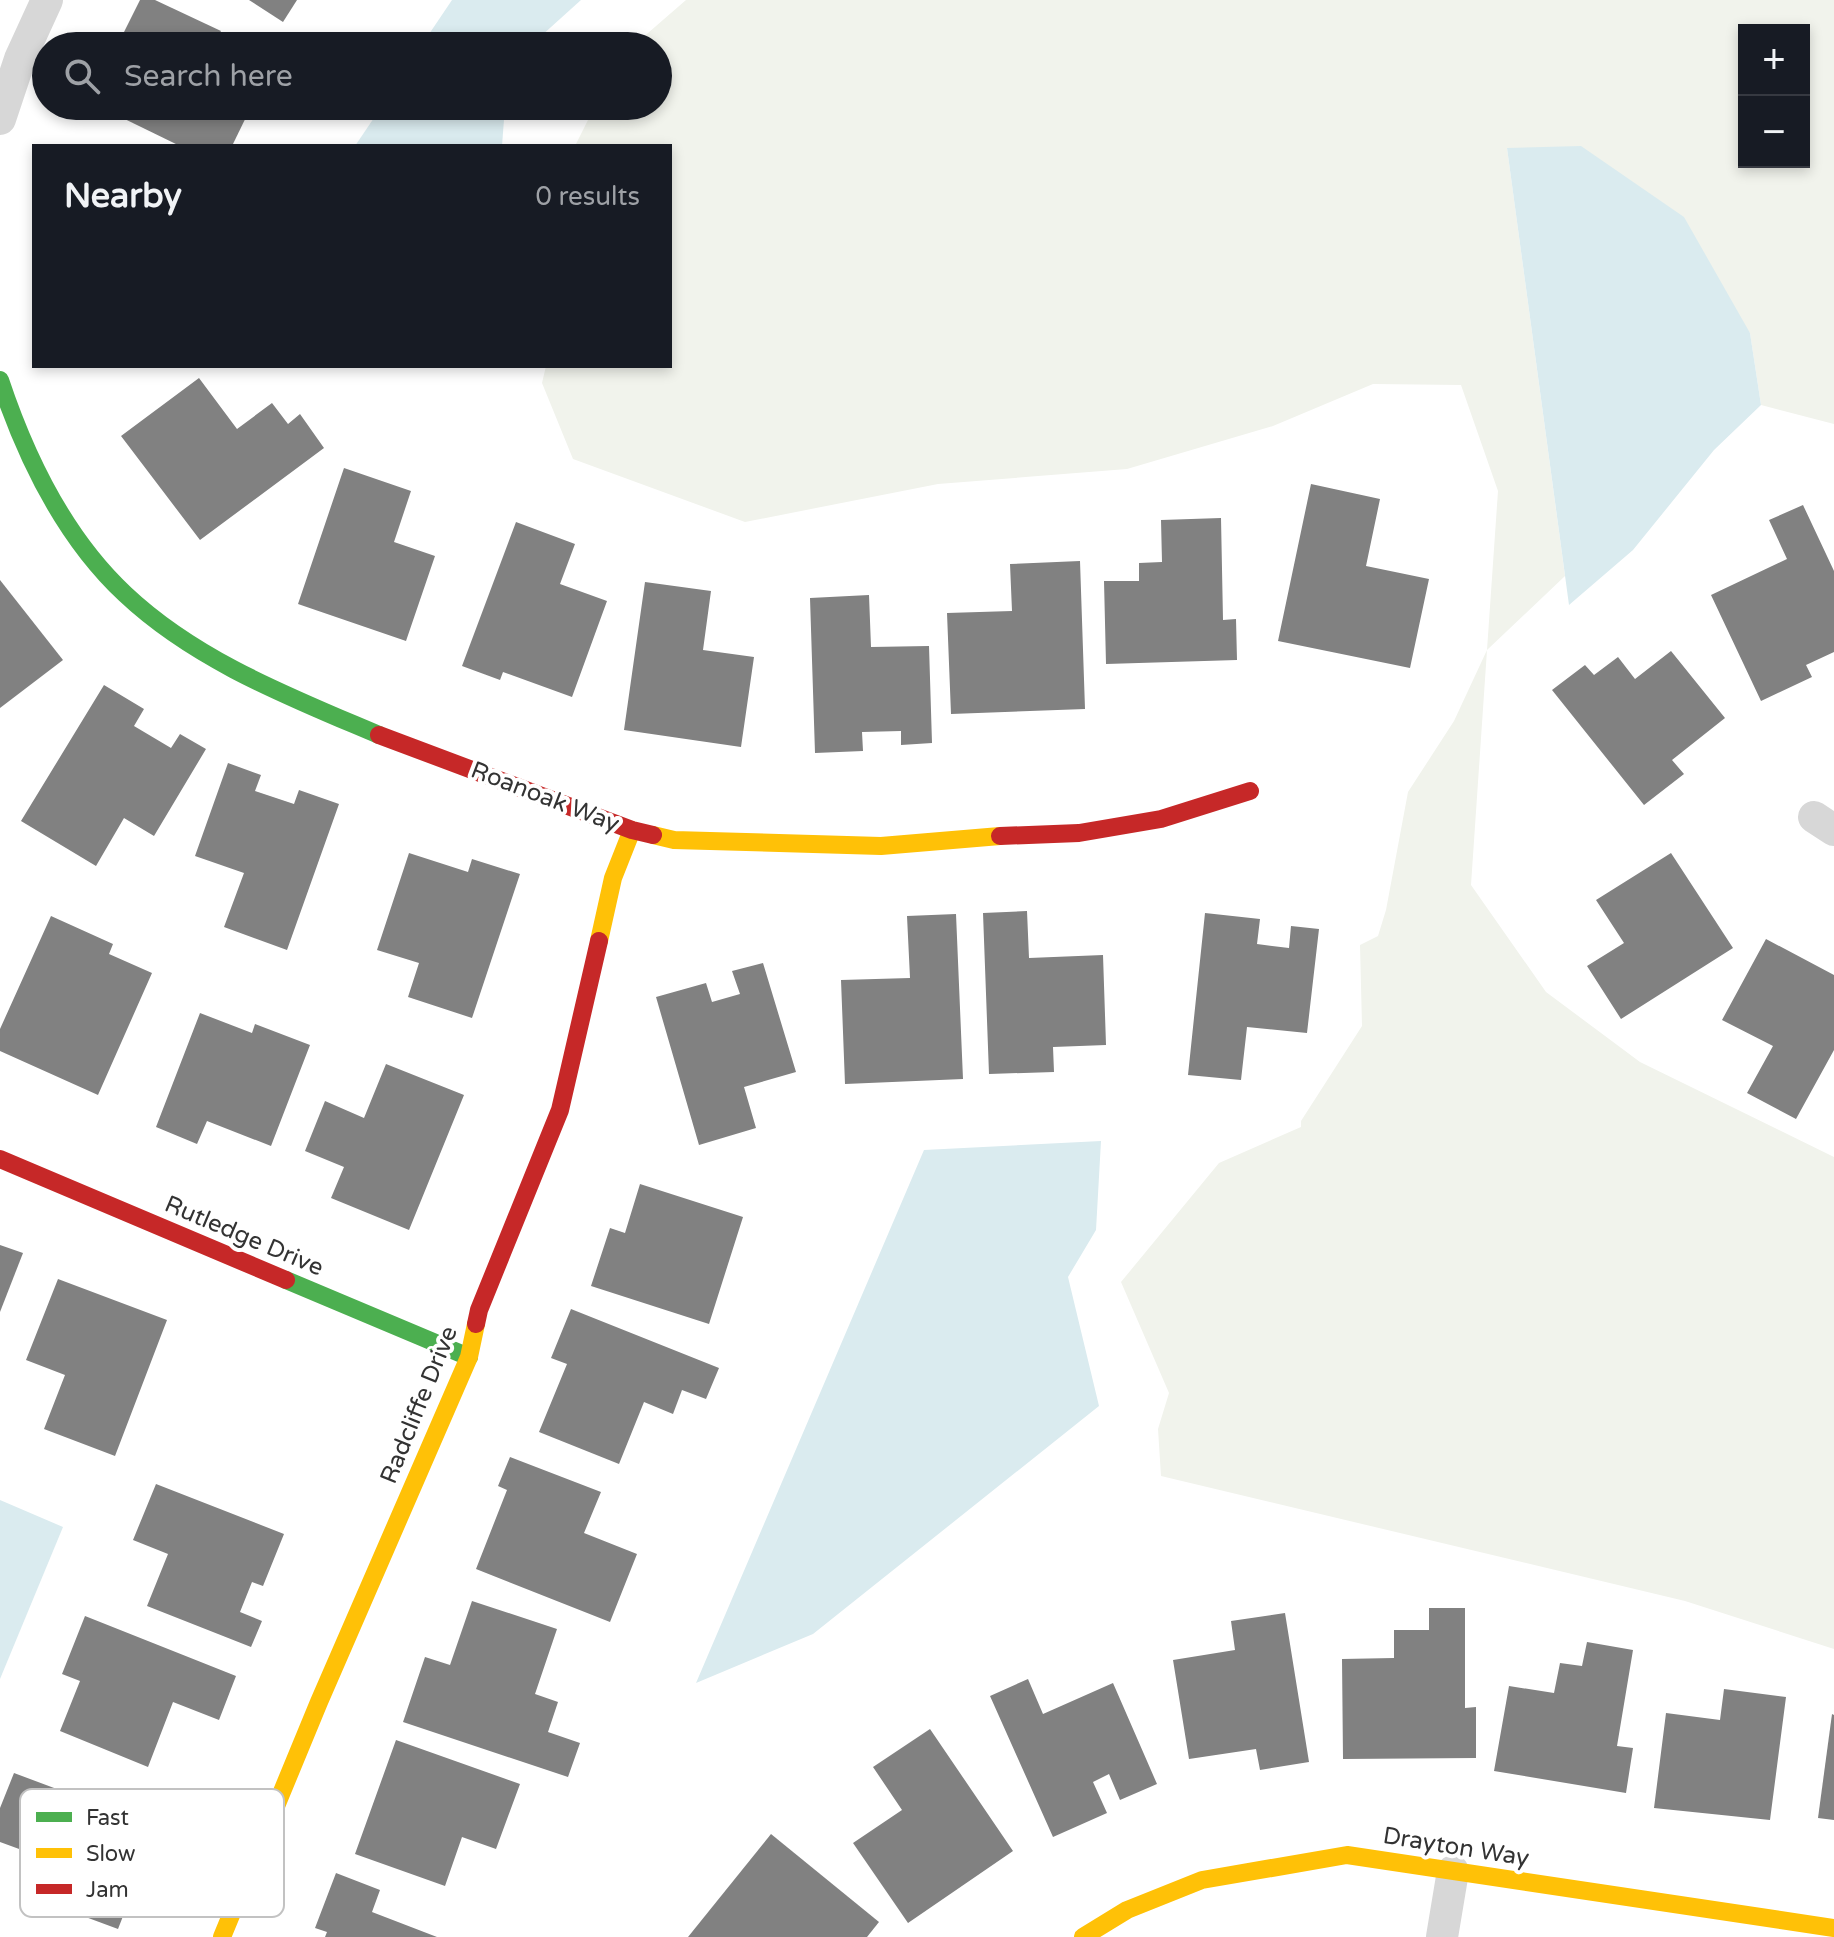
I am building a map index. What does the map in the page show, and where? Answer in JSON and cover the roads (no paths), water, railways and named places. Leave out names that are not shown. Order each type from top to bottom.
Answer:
[{"type":"street","points":[[32,32],[47,0]]},
{"type":"street","points":[[0,119],[32,33]]},
{"type":"street","name":"Roanoak Way","points":[[0,380],[12,416],[52,498],[77,538],[123,592],[144,610],[213,658],[275,691],[409,747],[632,830],[674,840],[881,846],[958,838],[1079,833],[1161,819],[1250,791]]},
{"type":"street","name":"Radcliffe Drive","points":[[283,1789],[469,1357],[479,1310],[560,1110],[613,878],[632,830]]},
{"type":"street","name":"Rutledge Drive","points":[[0,1159],[469,1357]]},
{"type":"street","name":"Drayton Way","points":[[1083,1937],[1127,1910],[1202,1880],[1347,1855],[1834,1928]]},
{"type":"street","points":[[1442,1937],[1453,1871]]},
{"type":"street","name":"Radcliffe Drive","points":[[222,1937],[230,1917]]}]
